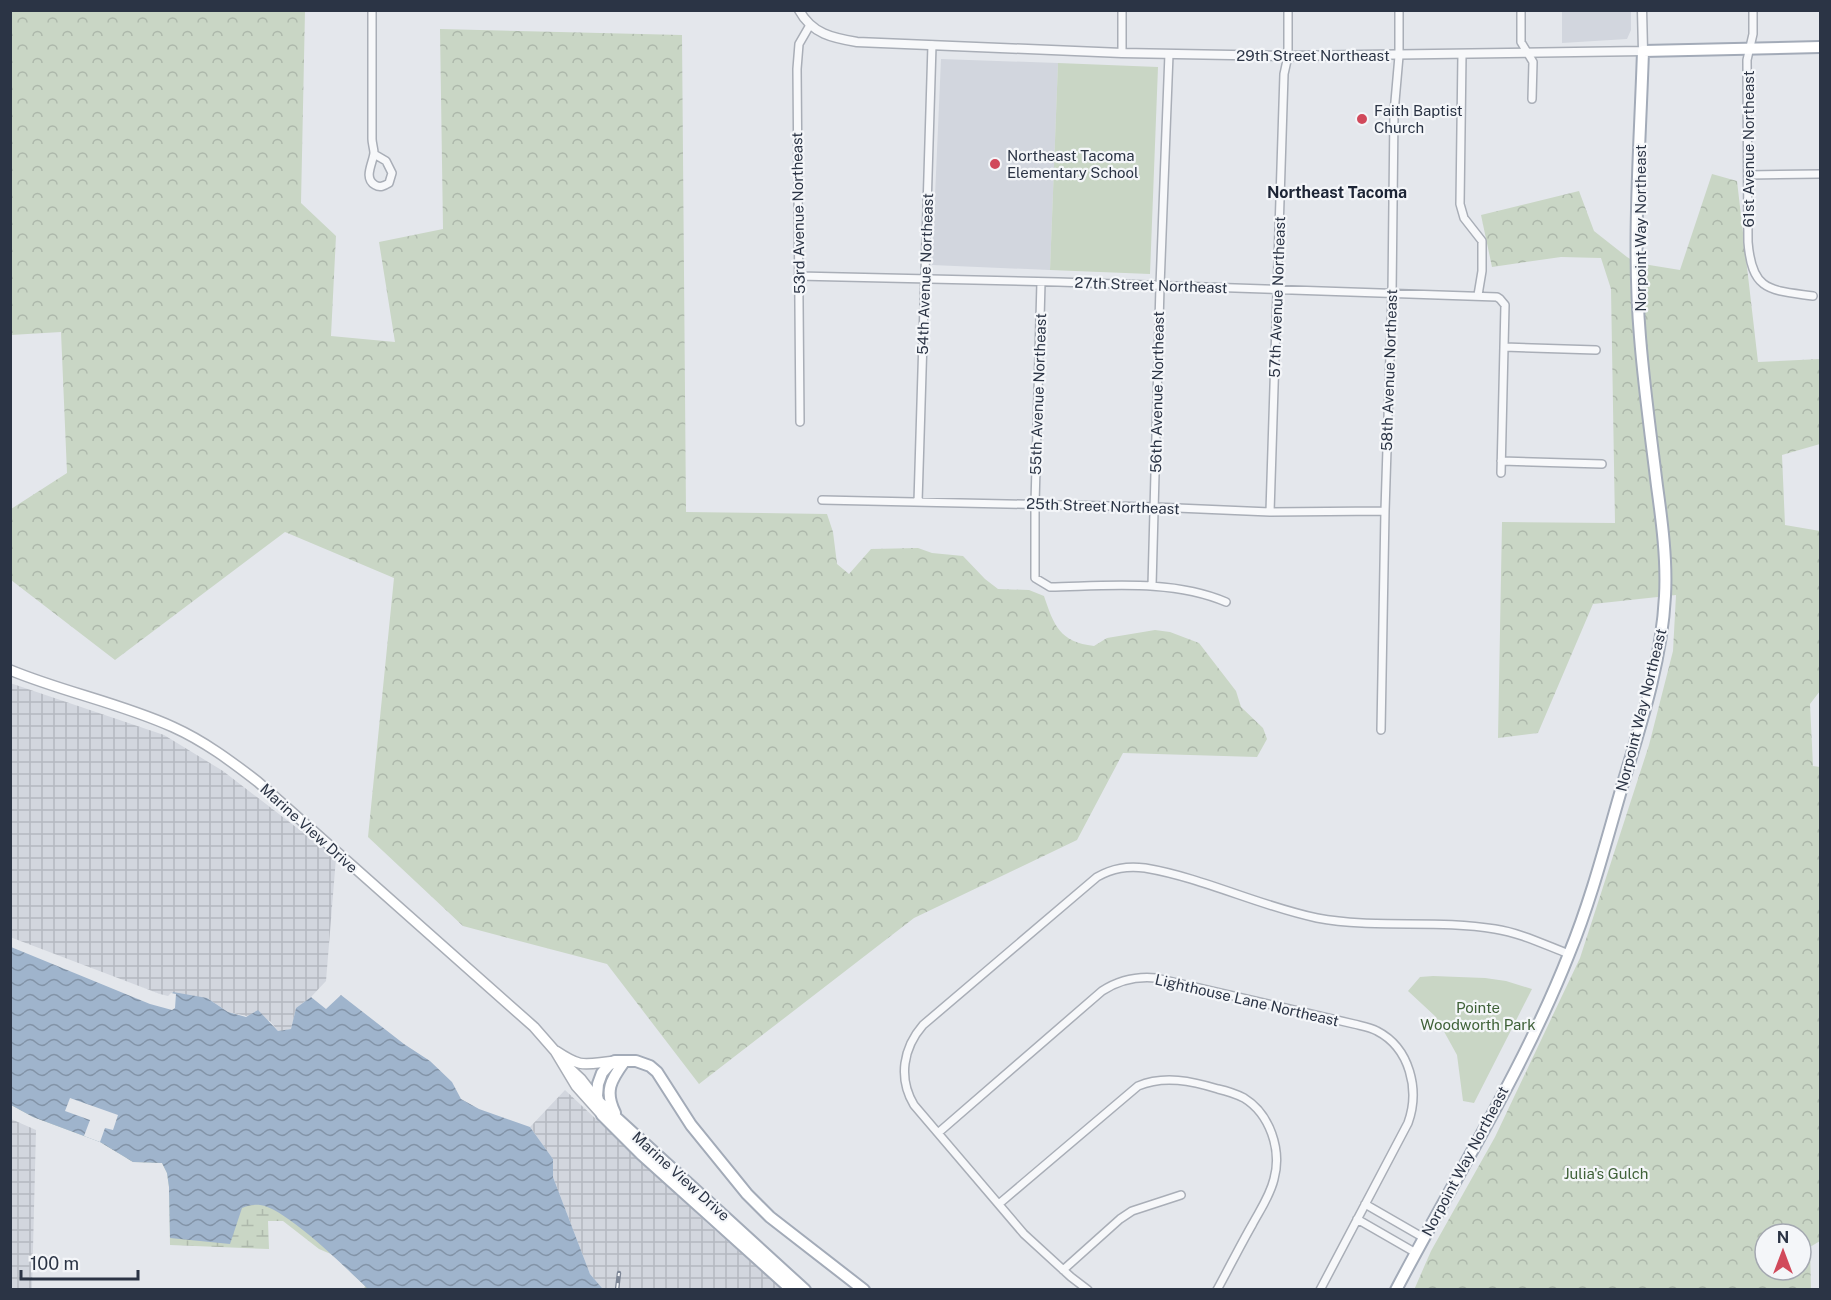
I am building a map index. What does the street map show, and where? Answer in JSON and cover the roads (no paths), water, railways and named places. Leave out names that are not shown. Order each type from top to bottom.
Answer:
[{"type":"main road","name":"29th Street Northeast","points":[[1643,51],[1821,47]]},
{"type":"main road","name":"Norpoint Way Northeast","points":[[1396,1290],[1511,1077],[1569,954],[1594,884],[1636,742],[1660,644],[1665,594],[1663,531],[1640,338],[1638,297],[1637,236],[1643,51]]},
{"type":"main road","name":"Marine View Drive","points":[[10,670],[41,683],[147,716],[189,735],[220,753],[258,782],[534,1027],[555,1051],[576,1086],[602,1115],[641,1154],[792,1290]]},
{"type":"main road","points":[[555,1051],[580,1065],[589,1066],[596,1063],[619,1065]]},
{"type":"main road","name":"Marine View Drive","points":[[560,1060],[581,1078],[598,1101],[617,1119],[805,1290]]},
{"type":"main road","points":[[602,1115],[598,1101],[600,1078],[609,1065],[642,1063],[657,1072],[691,1125],[747,1194],[770,1217],[864,1290]]},
{"type":"main road","points":[[617,1119],[608,1097],[619,1065]]},
{"type":"main road","points":[[581,1078],[588,1080],[600,1078]]},
{"type":"street","points":[[372,10],[374,154],[369,176],[377,186],[383,187],[389,183],[392,173],[386,161],[374,154]]},
{"type":"street","points":[[799,10],[810,25]]},
{"type":"street","points":[[1122,10],[1122,53]]},
{"type":"street","name":"57th Avenue Northeast","points":[[1270,512],[1288,10]]},
{"type":"street","name":"58th Avenue Northeast","points":[[1381,730],[1392,294],[1394,113],[1399,56],[1399,10]]},
{"type":"street","points":[[1521,10],[1521,42],[1533,62],[1532,99]]},
{"type":"street","name":"Norpoint Way Northeast","points":[[1642,10],[1643,51]]},
{"type":"street","name":"61st Avenue Northeast","points":[[1753,10],[1753,34],[1747,60],[1749,253],[1753,271],[1763,284],[1778,291],[1813,296]]},
{"type":"street","name":"29th Street Northeast","points":[[810,25],[824,34],[857,42],[1122,53],[1288,57],[1643,51]]},
{"type":"street","name":"53rd Avenue Northeast","points":[[800,422],[797,61],[799,44],[810,25]]},
{"type":"street","name":"54th Avenue Northeast","points":[[918,502],[932,45]]},
{"type":"street","name":"56th Avenue Northeast","points":[[1152,586],[1169,54]]},
{"type":"street","points":[[1462,54],[1460,204],[1464,218],[1482,242],[1482,271],[1478,295]]},
{"type":"street","points":[[1748,175],[1821,174]]},
{"type":"street","name":"27th Street Northeast","points":[[798,276],[1478,295],[1497,297],[1503,301],[1505,305],[1504,347]]},
{"type":"street","name":"55th Avenue Northeast","points":[[1041,282],[1035,578],[1050,586],[1152,586]]},
{"type":"street","points":[[1501,473],[1504,347],[1596,350]]},
{"type":"street","points":[[1502,461],[1602,464]]},
{"type":"street","name":"25th Street Northeast","points":[[822,500],[1154,507],[1270,512],[1385,511]]},
{"type":"street","points":[[1152,586],[1209,595],[1226,602]]},
{"type":"street","points":[[1088,1290],[1024,1234],[914,1106],[904,1077],[905,1058],[918,1031],[1097,877],[1116,868],[1154,870],[1317,918],[1487,928],[1514,933],[1569,954]]},
{"type":"street","name":"Lighthouse Lane Northeast","points":[[938,1133],[1102,991],[1130,979],[1156,978],[1377,1031],[1391,1041],[1404,1057],[1411,1076],[1413,1107],[1408,1123],[1320,1290]]},
{"type":"street","points":[[999,1203],[1138,1086],[1152,1080],[1169,1080],[1208,1086],[1236,1094],[1257,1109],[1269,1126],[1275,1145],[1276,1165],[1270,1192],[1217,1290]]},
{"type":"street","points":[[1063,1270],[1132,1211],[1181,1195]]},
{"type":"street","points":[[1365,1204],[1424,1238]]},
{"type":"street","points":[[1357,1219],[1416,1252]]},
{"type":"water","points":[[11,940],[170,998],[173,992],[207,998],[228,1012],[246,1017],[258,1010],[278,1031],[291,1029],[296,1008],[311,997],[326,1009],[341,995],[404,1044],[430,1061],[452,1082],[461,1099],[479,1109],[530,1127],[553,1159],[553,1177],[590,1274],[602,1288],[609,1289],[368,1289],[300,1228],[271,1209],[258,1205],[242,1208],[230,1244],[170,1238],[169,1187],[167,1173],[162,1163],[133,1162],[100,1142],[33,1117],[11,1105]]},
{"type":"railway","points":[[617,1290],[619,1273]]},
{"type":"place","name":"Faith Baptist Church","points":[[1362,119]]},
{"type":"place","name":"Northeast Tacoma Elementary School","points":[[995,164]]},
{"type":"district","name":"Northeast Tacoma","points":[[1337,192]]},
{"type":"park label","name":"Pointe Woodworth Park","points":[[1478,1016]]},
{"type":"park label","name":"Julia's Gulch","points":[[1606,1173]]}]
